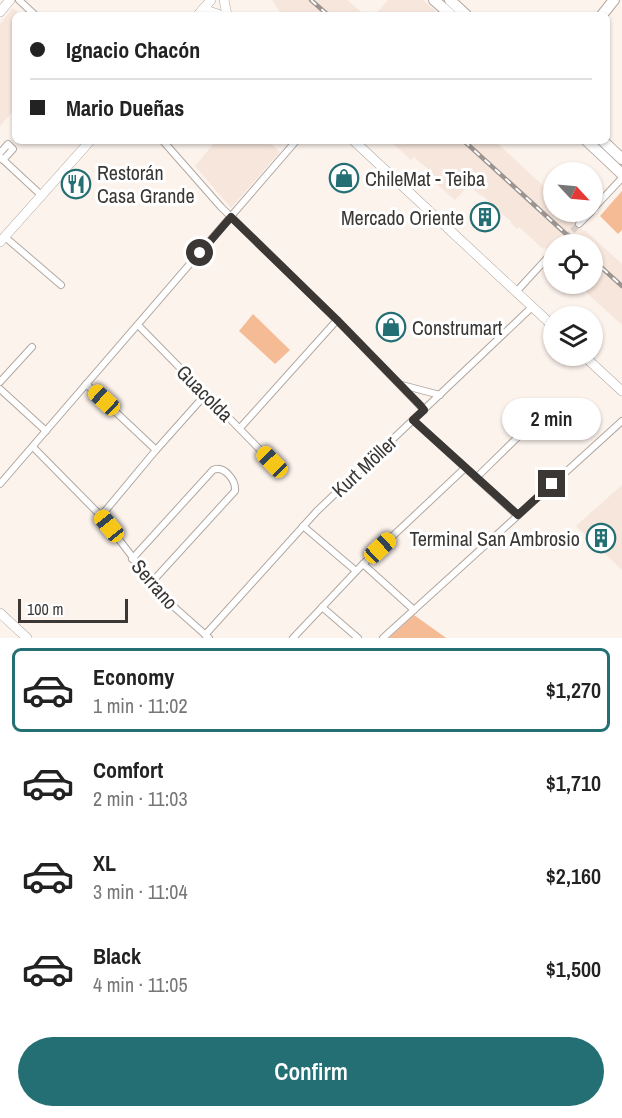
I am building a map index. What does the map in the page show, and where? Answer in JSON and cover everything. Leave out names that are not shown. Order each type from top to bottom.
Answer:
[{"type":"main road","points":[[0,12],[10,0]]},
{"type":"main road","points":[[201,12],[211,0]]},
{"type":"main road","points":[[434,0],[448,12]]},
{"type":"main road","points":[[450,0],[463,12]]},
{"type":"main road","points":[[604,12],[614,0]]},
{"type":"main road","points":[[2,240],[87,144]]},
{"type":"main road","points":[[357,144],[543,317]]},
{"type":"main road","points":[[590,144],[622,176]]},
{"type":"main road","points":[[606,144],[622,159]]},
{"type":"main road","points":[[595,366],[622,391]]},
{"type":"main road","points":[[0,613],[27,638]]},
{"type":"street","points":[[19,0],[32,12]]},
{"type":"street","points":[[166,144],[231,217],[337,320],[424,410]]},
{"type":"street","points":[[0,484],[293,144]]},
{"type":"street","points":[[1,157],[41,195]]},
{"type":"street","points":[[603,198],[622,176]]},
{"type":"street","points":[[2,240],[61,285]]},
{"type":"street","points":[[516,292],[543,263]]},
{"type":"street","name":"Kurt Möller","points":[[207,636],[332,496],[532,307]]},
{"type":"street","points":[[240,428],[337,320]]},
{"type":"street","name":"Guacolda","points":[[138,325],[272,462]]},
{"type":"street","points":[[0,382],[32,347]]},
{"type":"street","points":[[86,384],[156,450]]},
{"type":"street","points":[[399,384],[410,389],[440,395]]},
{"type":"street","points":[[0,389],[46,431]]},
{"type":"street","points":[[101,516],[206,394]]},
{"type":"street","points":[[413,420],[518,515]]},
{"type":"street","points":[[383,638],[622,421]]},
{"type":"street","points":[[476,478],[530,425]]},
{"type":"street","name":"Serrano","points":[[33,447],[101,516],[132,559],[170,605],[207,636]]},
{"type":"street","points":[[293,638],[363,564],[465,468]]},
{"type":"street","points":[[132,559],[213,470],[222,469],[234,480],[235,491],[151,583]]},
{"type":"street","points":[[303,526],[356,571]]},
{"type":"street","points":[[363,564],[414,610]]},
{"type":"street","points":[[322,607],[358,638]]},
{"type":"shaded area","points":[[272,0],[347,0],[361,12],[280,12]]},
{"type":"shaded area","points":[[388,0],[423,0],[437,12],[378,12]]},
{"type":"shaded area","points":[[13,8],[18,12],[12,12],[12,112],[0,126],[0,24]]},
{"type":"shaded area","points":[[213,144],[271,144],[280,152],[231,208],[195,166]]},
{"type":"shaded area","points":[[393,144],[498,144],[543,186],[543,222],[573,222],[589,234],[543,234],[543,249],[519,227],[517,229],[470,184],[455,200],[424,173],[428,169],[414,157],[411,160]]},
{"type":"shaded area","points":[[622,191],[622,230],[618,234],[603,219],[603,213]]},
{"type":"shaded area","points":[[603,247],[622,264],[622,325],[588,294],[603,294]]},
{"type":"shaded area","points":[[253,314],[290,350],[275,364],[239,331]]},
{"type":"shaded area","points":[[622,485],[622,570],[576,526]]},
{"type":"shaded area","points":[[414,615],[442,635],[446,638],[389,638]]},
{"type":"tunnel","points":[[570,234],[579,224]]},
{"type":"railway","points":[[311,0],[325,12]]},
{"type":"railway","points":[[467,144],[566,234]]},
{"type":"railway","points":[[603,269],[622,286]]},
{"type":"place","name":"ChileMat - Teiba","points":[[344,178]]},
{"type":"place","name":"Restorán Casa Grande","points":[[76,184]]},
{"type":"place","name":"Mercado Oriente","points":[[485,217]]},
{"type":"place","name":"Construmart","points":[[391,327]]},
{"type":"place","name":"Terminal San Ambrosio","points":[[601,538]]},
{"type":"route","points":[[200,253],[231,217],[420,405],[424,410],[413,420],[518,515],[552,484]]}]
